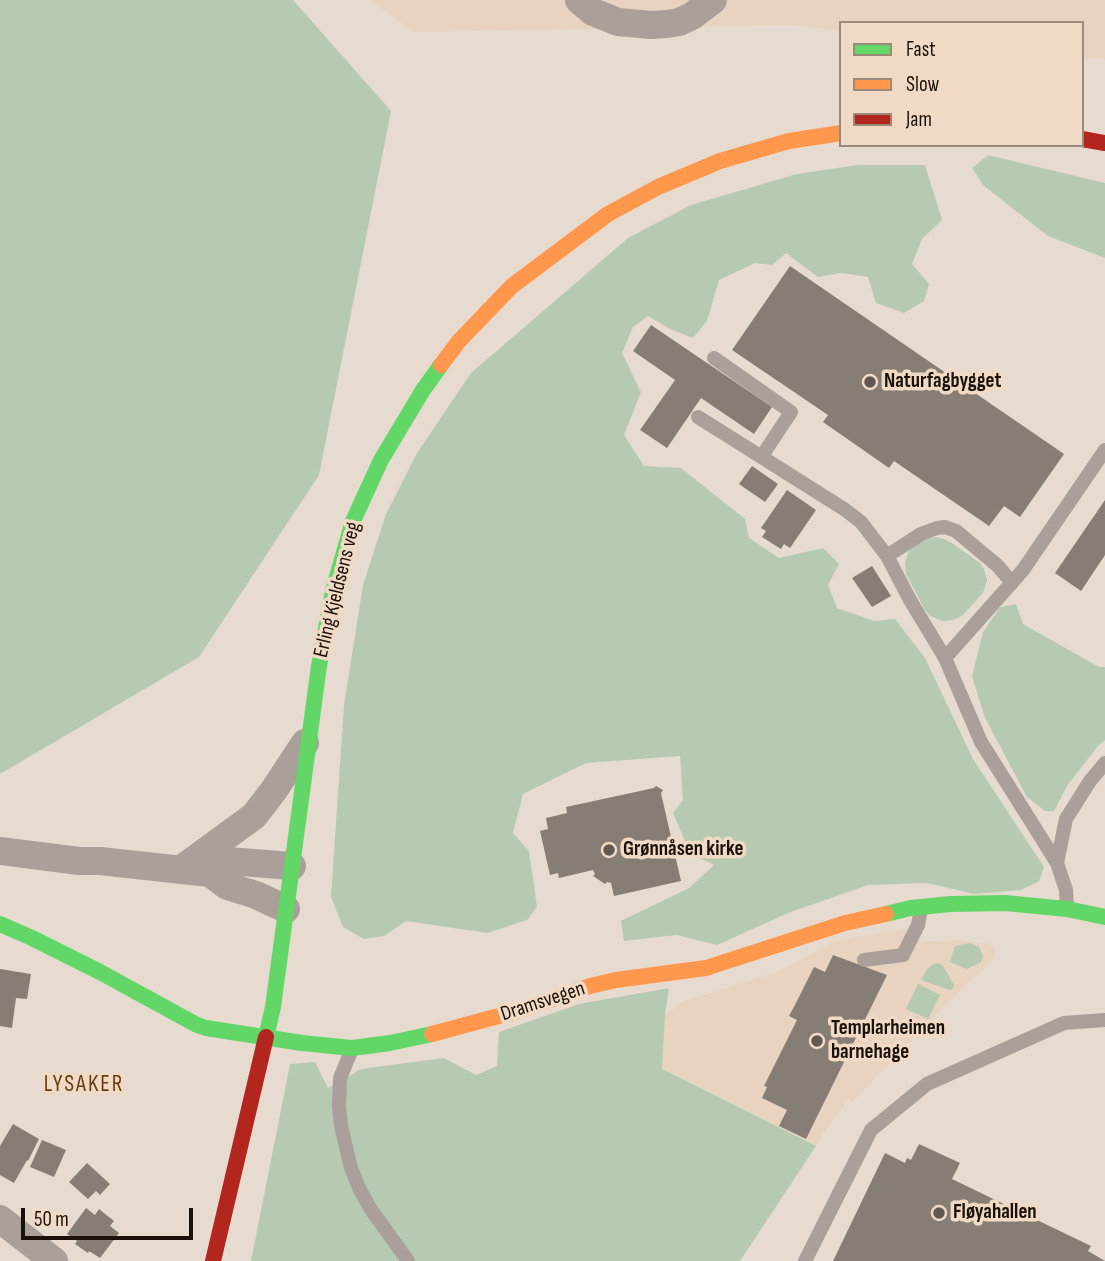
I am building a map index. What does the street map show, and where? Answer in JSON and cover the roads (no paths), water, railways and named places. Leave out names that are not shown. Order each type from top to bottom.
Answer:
[{"type":"main road","name":"Erling Kjeldsens veg","points":[[213,1261],[273,1007],[319,666],[333,591],[353,521],[381,460],[423,390],[458,341],[512,286],[608,214],[659,187],[720,161],[789,142],[839,133]]},
{"type":"main road","points":[[1084,139],[1105,143]]},
{"type":"main road","name":"Dramsvegen","points":[[0,924],[100,972],[197,1025],[316,1045],[352,1048],[449,1030],[603,983],[706,968],[845,923],[921,907],[1004,904],[1067,909],[1105,917]]},
{"type":"street","points":[[579,0],[593,12],[618,22],[650,25],[680,22],[713,0]]},
{"type":"street","points":[[180,870],[254,816],[309,738]]},
{"type":"street","points":[[0,851],[210,873],[227,886],[256,895],[286,909]]},
{"type":"street","points":[[210,873],[228,861],[292,866]]},
{"type":"street","points":[[0,1219],[54,1261]]},
{"type":"lane","points":[[714,358],[791,412],[762,456]]},
{"type":"lane","points":[[698,416],[844,509],[861,522],[887,556],[945,659],[981,742],[1057,863],[1066,890],[1067,909]]},
{"type":"lane","points":[[945,659],[1023,570],[1105,450]]},
{"type":"lane","points":[[887,556],[921,534],[945,527],[956,531],[998,566],[1012,583]]},
{"type":"lane","points":[[1057,863],[1066,819],[1105,763]]},
{"type":"lane","points":[[864,960],[902,956],[918,925],[921,907]]},
{"type":"lane","points":[[805,1261],[871,1130],[927,1084],[1064,1023],[1105,1020]]},
{"type":"lane","points":[[352,1048],[340,1078],[339,1097],[341,1126],[351,1168],[370,1208],[408,1261]]},
{"type":"place","name":"Naturfagbygget","points":[[870,382]]},
{"type":"place","name":"Grønnåsen kirke","points":[[609,850]]},
{"type":"place","name":"Templarheimen barnehage","points":[[817,1041]]},
{"type":"place","name":"Fløyahallen","points":[[939,1213]]},
{"type":"district","name":"LYSAKER","points":[[84,1085]]}]
